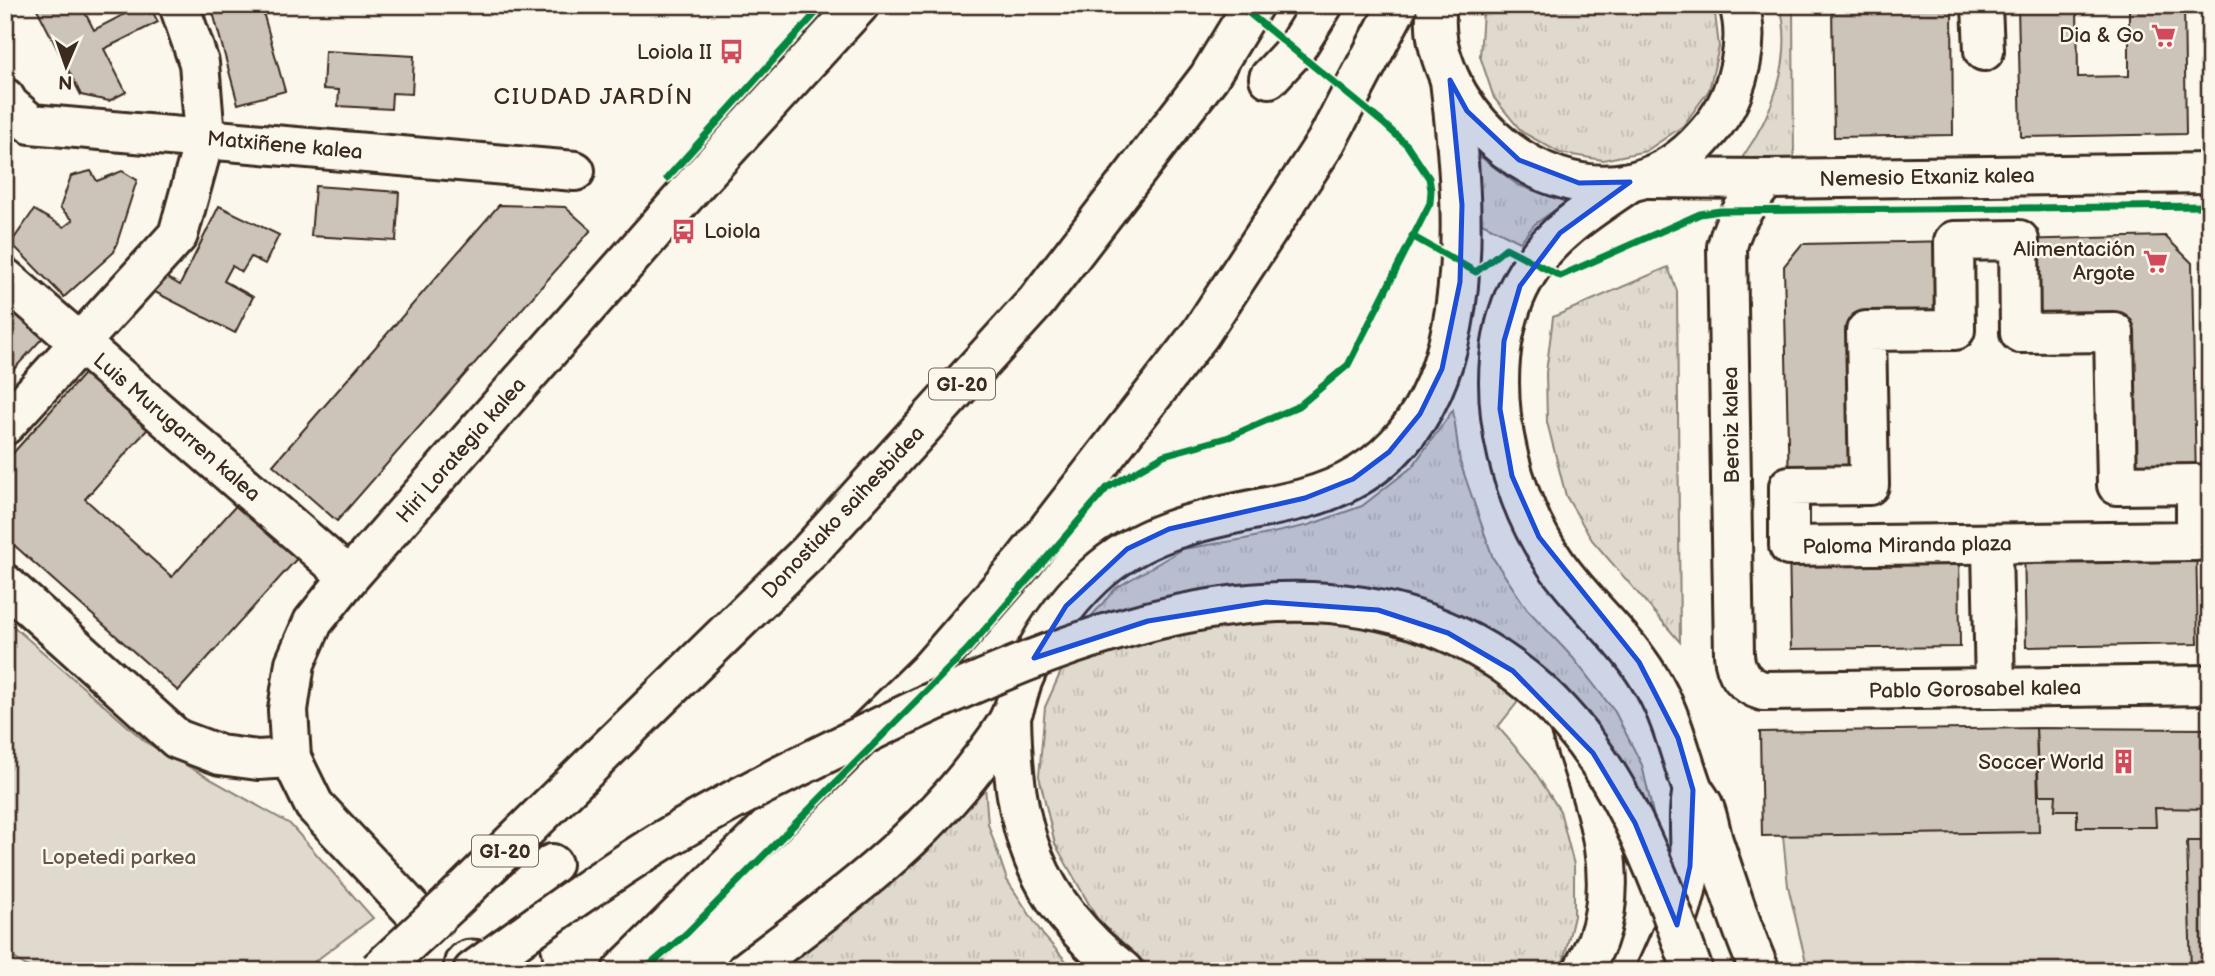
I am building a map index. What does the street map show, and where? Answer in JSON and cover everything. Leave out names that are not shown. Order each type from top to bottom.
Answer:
[{"type":"main road","points":[[5,425],[178,235],[205,137],[199,63],[179,5]]},
{"type":"main road","name":"Hiri Lorategia kalea","points":[[435,934],[314,806],[291,758],[288,710],[295,663],[313,622],[349,577],[698,181],[859,5]]},
{"type":"main road","name":"Donostiako saihesbidea","points":[[378,971],[449,905],[809,552],[928,422],[1036,302],[1209,77],[1254,5]]},
{"type":"main road","points":[[1269,78],[1295,50],[1323,5]]},
{"type":"main road","points":[[622,971],[928,671],[1036,546],[1208,323],[1326,142],[1398,5]]},
{"type":"main road","points":[[746,971],[863,882],[905,846],[944,806],[1012,715],[1023,679],[1066,606],[1094,576],[1127,549],[1169,529],[1305,498],[1353,479],[1390,452],[1420,414],[1441,369],[1454,321],[1461,273],[1462,205],[1450,80],[1437,24],[1409,5]]},
{"type":"main road","points":[[1739,5],[1743,48],[1738,78],[1726,110],[1711,129],[1671,166],[1637,180],[1560,233],[1534,262],[1511,307],[1500,375],[1500,409],[1504,444],[1513,476],[1534,527],[1557,565],[1622,639],[1654,686],[1678,738],[1693,790],[1704,805],[1710,831],[1750,950],[1760,971]]},
{"type":"main road","points":[[1982,5],[1984,51]]},
{"type":"main road","name":"Nemesio Etxaniz kalea","points":[[1450,80],[1474,119],[1498,144],[1519,160],[1549,174],[1579,183],[2210,173]]},
{"type":"main road","name":"Matxiñene kalea","points":[[5,98],[9,105],[31,124],[575,171]]},
{"type":"main road","name":"Beroiz kalea","points":[[1744,681],[1738,673],[1734,654],[1727,247],[1741,211],[1767,179]]},
{"type":"main road","name":"Paloma Miranda plaza","points":[[2019,240],[2020,333],[2115,331],[2117,485],[2196,484],[2196,541],[1789,546],[1789,486],[1868,485],[1866,331],[1955,330],[1954,241],[2019,240]]},
{"type":"main road","name":"Luis Murugarren kalea","points":[[5,278],[349,577]]},
{"type":"main road","points":[[1992,549],[1994,688]]},
{"type":"main road","points":[[5,584],[177,739],[220,755],[258,760],[291,758]]},
{"type":"main road","points":[[473,971],[576,897],[661,842],[780,775],[960,688],[1066,646],[1148,621],[1221,606],[1266,602],[1341,604],[1378,610],[1437,628],[1482,650],[1532,687],[1568,721],[1593,753],[1635,822],[1693,971]]},
{"type":"main road","name":"Pablo Gorosabel kalea","points":[[1744,681],[1752,688],[1763,691],[2210,685]]},
{"type":"main road","points":[[1012,715],[1015,792],[1030,850],[1064,912],[1099,952],[1123,971]]},
{"type":"main road","points":[[1568,721],[1592,797],[1605,854],[1606,902],[1597,941],[1583,971]]},
{"type":"main road","points":[[1656,971],[1675,930],[1686,894],[1690,866],[1689,807],[1693,790]]},
{"type":"main road","points":[[491,920],[552,864]]},
{"type":"main road","points":[[423,971],[427,947],[435,934],[446,924],[476,917],[491,920],[504,928],[515,939],[528,967]]},
{"type":"highlighted area","points":[[1450,80],[1467,111],[1519,160],[1579,183],[1630,182],[1560,233],[1520,286],[1504,341],[1500,409],[1512,476],[1539,537],[1639,662],[1678,738],[1693,790],[1690,866],[1677,925],[1635,823],[1593,753],[1513,671],[1448,633],[1378,610],[1266,602],[1148,621],[1034,658],[1066,606],[1127,549],[1169,529],[1305,498],[1353,479],[1389,452],[1420,414],[1442,369],[1460,282],[1462,205]]},
{"type":"green space","points":[[1486,5],[1714,5],[1719,47],[1709,90],[1683,126],[1646,151],[1603,160],[1560,153],[1522,132],[1494,98],[1480,56],[1483,12]]},
{"type":"green space","points":[[1780,5],[1793,5],[1794,159],[1744,160],[1742,158],[1763,123],[1778,85],[1784,46]]},
{"type":"green space","points":[[1478,155],[1518,185],[1566,202],[1535,224],[1520,242],[1480,222]]},
{"type":"green space","points":[[1668,267],[1677,291],[1680,642],[1592,540],[1566,496],[1547,422],[1546,373],[1553,317]]},
{"type":"green space","points":[[1453,410],[1460,462],[1493,558],[1527,609],[1573,658],[1615,712],[1642,765],[1655,822],[1624,766],[1589,713],[1543,670],[1498,727],[1530,764],[1560,811],[1574,865],[1574,916],[1564,959],[1556,971],[1154,971],[1098,920],[1055,844],[1039,776],[1045,707],[1080,629],[1116,588],[1183,549],[1309,525],[1362,506],[1412,467]]},
{"type":"green space","name":"Lopetedi parkea","points":[[5,619],[147,743],[290,824],[373,918],[302,971],[34,971],[5,952]]},
{"type":"green space","points":[[2210,736],[2210,971],[1808,971],[1788,886],[1774,745]]},
{"type":"green space","points":[[984,773],[988,824],[1007,880],[1043,935],[1075,971],[780,971],[925,854],[962,809]]},
{"type":"building","points":[[35,5],[81,5],[94,30],[142,5],[149,5],[158,22],[104,49],[126,92],[109,101],[81,95]]},
{"type":"building","points":[[211,5],[261,5],[285,91],[238,104]]},
{"type":"building","points":[[1832,5],[1952,5],[1953,135],[1834,137]]},
{"type":"building","points":[[2018,5],[2077,5],[2078,77],[2129,76],[2129,5],[2184,5],[2186,134],[2021,137]]},
{"type":"building","points":[[325,51],[414,56],[412,94],[392,93],[391,109],[338,106],[339,90],[323,89]]},
{"type":"building","points":[[91,171],[97,181],[122,171],[137,180],[114,252],[64,297],[11,243],[34,210],[64,227],[73,220],[60,208],[71,176]]},
{"type":"building","points":[[315,186],[399,192],[396,241],[311,236]]},
{"type":"building","points":[[499,205],[565,207],[591,230],[337,521],[273,465]]},
{"type":"building","points":[[219,206],[279,235],[265,264],[251,257],[242,272],[232,266],[224,281],[253,297],[235,333],[153,291],[163,275],[180,285]]},
{"type":"building","points":[[2165,236],[2192,263],[2196,484],[2117,485],[2114,332],[2020,333],[2019,240]]},
{"type":"building","points":[[1954,241],[1955,330],[1866,331],[1869,485],[1789,486],[1784,266],[1802,244]]},
{"type":"building","points":[[5,293],[48,332],[5,379]]},
{"type":"building","points":[[91,366],[154,422],[85,499],[172,577],[241,500],[301,554],[178,691],[5,537],[5,462]]},
{"type":"building","points":[[2196,541],[2198,644],[2026,647],[2024,543]]},
{"type":"building","points":[[1959,544],[1960,647],[1791,649],[1789,546]]},
{"type":"building","name":"Soccer World","points":[[2036,728],[2210,729],[2210,809],[2155,808],[2156,827],[2077,827],[2077,810],[2055,810],[2056,795],[2039,795]]},
{"type":"building","points":[[2036,728],[2039,832],[1762,836],[1760,732]]},
{"type":"building","points":[[2187,841],[2210,841],[2210,971],[2191,971]]},
{"type":"cycle path","points":[[667,178],[823,5]]},
{"type":"cycle path","points":[[643,971],[687,933],[967,650],[1107,488],[1164,455],[1229,437],[1299,406],[1348,365],[1430,203],[1429,178],[1407,145],[1383,123],[1239,5]]},
{"type":"cycle path","points":[[1412,236],[1476,272],[1506,248],[1560,276],[1700,214],[1720,211],[2210,206]]},
{"type":"place","name":"Dia & Go","points":[[2164,35]]},
{"type":"place","name":"Loiola II","points":[[732,52]]},
{"type":"place","name":"Loiola","points":[[684,231]]},
{"type":"place","name":"Alimentación Argote","points":[[2155,261]]},
{"type":"place","name":"Soccer World","points":[[2124,762]]},
{"type":"district","name":"CIUDAD JARDÍN","points":[[594,96]]}]
